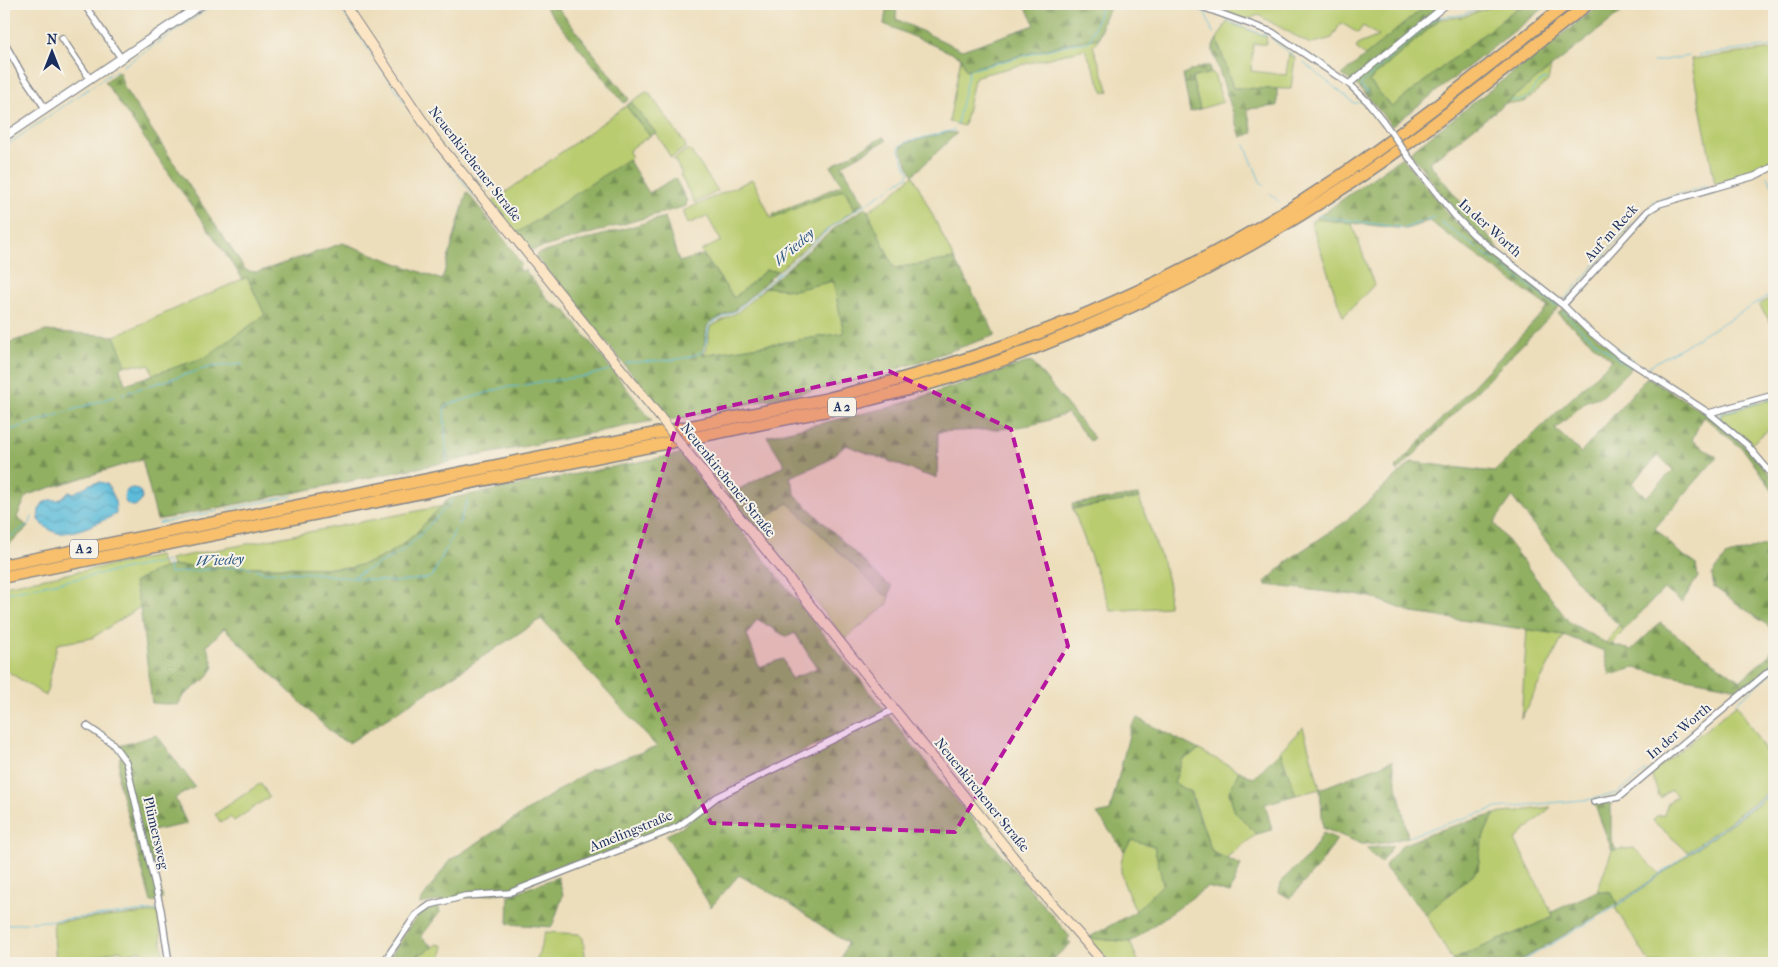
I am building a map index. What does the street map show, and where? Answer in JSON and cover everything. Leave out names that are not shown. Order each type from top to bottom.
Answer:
[{"type":"highway","name":"A 2","points":[[4,565],[826,399],[926,373],[1012,344],[1132,294],[1195,263],[1261,227],[1335,180],[1391,140],[1567,4]]},
{"type":"highway","name":"A 2","points":[[4,577],[830,410],[900,392],[978,368],[1054,340],[1130,308],[1200,273],[1267,236],[1342,190],[1429,128],[1588,4]]},
{"type":"main road","name":"Neuenkirchener Straße","points":[[344,4],[434,138],[1040,890],[1104,963]]},
{"type":"street","points":[[84,4],[121,58]]},
{"type":"street","points":[[4,137],[202,4]]},
{"type":"street","name":"In der Worth","points":[[1194,4],[1272,32],[1349,84],[1368,102],[1455,216],[1474,235],[1563,305],[1588,330],[1618,354],[1709,413],[1747,445],[1774,477]]},
{"type":"street","points":[[1349,84],[1447,4]]},
{"type":"street","points":[[62,38],[90,79]]},
{"type":"street","points":[[4,43],[22,74],[46,108]]},
{"type":"street","name":"Auf'm Reck","points":[[1563,305],[1648,210],[1659,204],[1755,176],[1774,166]]},
{"type":"street","points":[[1709,413],[1774,395]]},
{"type":"street","name":"In der Worth","points":[[1594,802],[1618,797],[1774,667]]},
{"type":"street","name":"Amelingstraße","points":[[384,963],[416,915],[430,905],[465,896],[509,893],[663,833],[679,826],[716,797],[895,709]]},
{"type":"street","name":"Plümersweg","points":[[87,726],[112,743],[126,762],[161,910],[169,963]]},
{"type":"highlighted area","points":[[889,371],[1011,429],[1068,646],[955,832],[711,823],[617,621],[679,417]]},
{"type":"green space","points":[[543,4],[555,4],[629,99],[624,103]]},
{"type":"green space","points":[[887,4],[897,4],[896,19],[962,50],[1035,25],[1024,4],[1113,4],[1104,18],[1099,38],[1073,42],[966,70],[961,57],[884,24]]},
{"type":"green space","points":[[1231,4],[1428,4],[1365,56],[1356,48],[1359,44],[1379,36],[1363,26],[1358,33],[1341,23],[1332,38],[1310,44],[1258,15],[1247,19],[1228,14]]},
{"type":"green space","points":[[1428,4],[1433,4],[1439,19],[1369,81],[1392,107],[1522,4],[1549,4],[1392,126],[1360,88],[1342,75]]},
{"type":"green space","points":[[1499,4],[1522,4],[1392,107],[1369,81],[1440,19],[1462,17]]},
{"type":"green space","points":[[1601,4],[1632,4],[1429,163],[1498,248],[1497,250],[1457,215],[1410,152]]},
{"type":"green space","points":[[1227,22],[1266,36],[1267,44],[1253,44],[1251,71],[1286,75],[1289,53],[1295,58],[1291,89],[1233,88],[1217,39]]},
{"type":"green space","points":[[1099,38],[1093,46],[1109,91],[1104,93],[1085,49],[977,76],[974,80],[964,126],[949,122],[961,57],[966,70],[1073,42]]},
{"type":"green space","points":[[1217,39],[1233,88],[1277,89],[1277,106],[1247,109],[1253,133],[1241,137],[1213,52],[1213,46]]},
{"type":"green space","points":[[1774,49],[1774,161],[1754,172],[1715,184],[1691,59]]},
{"type":"green space","points":[[1203,66],[1210,66],[1210,73],[1192,78],[1200,109],[1190,112],[1183,74]]},
{"type":"green space","points":[[1551,67],[1548,81],[1526,101],[1506,103]]},
{"type":"green space","points":[[119,71],[124,88],[244,268],[248,271],[258,272],[343,243],[442,280],[467,192],[513,251],[521,265],[519,267],[522,272],[525,270],[550,302],[565,310],[652,421],[157,520],[142,459],[27,495],[17,517],[28,527],[4,549],[4,420],[13,417],[4,396],[4,344],[46,331],[114,336],[126,365],[120,368],[125,384],[206,357],[265,315],[247,277],[243,279],[105,82]]},
{"type":"green space","points":[[1210,73],[1214,74],[1223,102],[1200,109],[1192,78]]},
{"type":"green space","points":[[646,92],[649,93],[686,145],[685,148],[671,158],[656,133],[631,102]]},
{"type":"green space","points":[[631,102],[656,133],[650,136],[626,106]]},
{"type":"green space","points":[[626,106],[650,136],[630,149],[629,152],[632,157],[517,233],[492,202]]},
{"type":"green space","points":[[947,132],[957,133],[913,175],[901,150],[902,146],[909,142]]},
{"type":"green space","points":[[883,137],[887,140],[842,165],[864,203],[855,209],[844,189],[774,217],[773,214],[842,185],[831,166]]},
{"type":"green space","points":[[686,150],[690,150],[718,191],[695,203],[674,159]]},
{"type":"green space","points":[[1402,157],[1453,219],[1560,306],[1397,472],[1395,468],[1548,307],[1429,221],[1406,229],[1315,219]]},
{"type":"green space","points":[[628,159],[649,193],[675,178],[687,201],[686,206],[533,250],[517,233]]},
{"type":"green space","points":[[913,175],[954,259],[894,268],[868,211],[892,194]]},
{"type":"green space","points":[[753,179],[771,218],[844,189],[855,209],[815,239],[778,271],[766,270],[734,298],[701,251],[721,241],[707,216],[688,224],[683,211]]},
{"type":"green space","points":[[866,207],[894,268],[954,259],[996,335],[892,371],[824,388],[670,420],[536,257],[537,254],[665,217],[679,262],[703,255],[734,298],[766,270],[778,271],[736,309],[707,326],[703,355],[844,333],[833,281],[794,290],[766,287],[837,226]]},
{"type":"green space","points":[[1315,219],[1351,221],[1374,285],[1343,317],[1311,222]]},
{"type":"green space","points":[[247,277],[265,315],[206,357],[153,376],[150,365],[126,365],[114,336]]},
{"type":"green space","points":[[833,281],[844,333],[702,355],[706,351],[710,327],[738,312],[766,287],[794,290]]},
{"type":"green space","points":[[1774,296],[1774,327],[1759,305]]},
{"type":"green space","points":[[1563,308],[1633,366],[1603,396],[1588,400],[1555,429],[1581,453],[1647,377],[1705,413],[1746,447],[1774,480],[1774,492],[1744,450],[1703,416],[1692,440],[1717,457],[1655,528],[1681,554],[1696,564],[1698,577],[1682,602],[1664,589],[1624,630],[1588,595],[1512,497],[1494,523],[1569,622],[1606,643],[1631,650],[1660,623],[1740,681],[1769,655],[1774,646],[1774,664],[1744,689],[1634,668],[1610,675],[1604,651],[1564,635],[1413,613],[1371,597],[1266,585],[1265,582],[1294,556],[1345,522],[1412,462],[1494,472],[1612,360],[1558,314]],"holes":[[[1659,456],[1673,470],[1646,497],[1632,483]]]},
{"type":"green space","points":[[1031,361],[1094,438],[1090,441],[1067,413],[1036,424],[1020,427],[938,432],[937,478],[846,445],[827,461],[790,477],[796,496],[886,583],[892,586],[889,596],[882,593],[788,503],[757,523],[776,551],[772,551],[728,495],[785,465],[767,436],[891,407]]},
{"type":"green space","points":[[4,397],[13,417],[4,420]]},
{"type":"green space","points":[[1774,399],[1774,425],[1750,445],[1720,418],[1723,413]]},
{"type":"green space","points":[[700,450],[735,491],[728,495],[694,451]]},
{"type":"green space","points":[[680,454],[885,711],[714,795],[677,823],[662,831],[505,892],[419,904],[449,861],[590,770],[657,747],[541,619],[349,743],[336,737],[224,628],[207,646],[214,667],[207,678],[183,696],[178,705],[152,703],[140,607],[134,583],[157,570],[173,566],[349,568],[377,560],[399,547],[413,536],[448,499]],"holes":[[[757,619],[787,637],[795,633],[817,668],[791,679],[783,659],[759,667],[747,635]]]},
{"type":"green space","points":[[1138,495],[1139,498],[1073,509],[1072,504]]},
{"type":"green space","points":[[1139,498],[1165,569],[1169,586],[1168,607],[1111,611],[1073,509]]},
{"type":"green space","points":[[788,502],[882,593],[889,596],[888,604],[845,639],[776,551],[757,523]]},
{"type":"green space","points":[[443,506],[412,537],[386,556],[349,568],[173,566],[169,559]]},
{"type":"green space","points":[[1774,542],[1774,630],[1714,587],[1712,575],[1725,557]]},
{"type":"green space","points":[[159,556],[164,568],[134,583],[140,607],[92,638],[57,644],[46,696],[4,669],[4,586]]},
{"type":"green space","points":[[1618,626],[1624,630],[1611,645],[1606,643]]},
{"type":"green space","points":[[1527,629],[1564,635],[1521,719]]},
{"type":"green space","points":[[1737,704],[1774,766],[1774,788],[1688,852],[1653,821],[1656,816],[1664,815],[1668,803],[1677,796],[1671,790],[1660,798],[1651,774]]},
{"type":"green space","points":[[889,716],[1070,937],[1067,940],[1071,943],[1049,963],[840,963],[847,943],[782,899],[739,875],[711,907],[666,835],[681,828],[717,799]]},
{"type":"green space","points":[[1137,718],[1199,750],[1182,760],[1174,783],[1190,792],[1212,852],[1241,865],[1230,893],[1207,887],[1130,942],[1088,938],[1136,911],[1163,884],[1154,846],[1132,840],[1124,851],[1097,814],[1110,811],[1131,727]]},
{"type":"green space","points":[[1303,727],[1320,789],[1296,795],[1280,751]]},
{"type":"green space","points":[[157,735],[195,787],[175,798],[187,824],[147,832],[163,899],[151,902],[118,780],[120,757],[124,755],[119,746]]},
{"type":"green space","points":[[1199,750],[1239,771],[1229,792],[1235,812],[1257,834],[1226,858],[1212,852],[1191,792],[1174,783],[1182,760]]},
{"type":"green space","points":[[1280,751],[1296,795],[1265,804],[1272,830],[1257,834],[1235,812],[1229,792],[1239,771],[1254,778]]},
{"type":"green space","points":[[1392,761],[1408,837],[1384,843],[1362,844],[1323,828],[1320,789]]},
{"type":"green space","points":[[261,783],[269,797],[234,821],[230,817],[221,823],[215,814]]},
{"type":"green space","points":[[1774,792],[1774,963],[1650,963],[1615,908]]},
{"type":"green space","points":[[1611,800],[1611,839],[1616,850],[1612,850],[1594,803]]},
{"type":"green space","points":[[1551,807],[1515,840],[1554,917],[1452,960],[1426,914],[1478,870],[1482,840],[1495,814]]},
{"type":"green space","points":[[1495,814],[1482,840],[1478,870],[1426,914],[1385,868],[1386,864],[1402,845],[1440,830]]},
{"type":"green space","points":[[1323,833],[1337,839],[1319,866],[1290,898],[1279,892],[1282,880],[1309,856]]},
{"type":"green space","points":[[1132,839],[1155,846],[1164,884],[1136,911],[1124,883],[1121,867],[1122,858]]},
{"type":"green space","points":[[1393,846],[1380,863],[1366,848]]},
{"type":"green space","points":[[1634,848],[1660,874],[1617,904],[1611,892],[1597,891],[1612,850]]},
{"type":"green space","points":[[558,877],[563,895],[552,927],[508,924],[509,895]]},
{"type":"green space","points":[[1597,891],[1611,892],[1617,904],[1516,963],[1454,963],[1452,960],[1553,917],[1552,912]]},
{"type":"green space","points":[[438,905],[440,912],[421,937],[433,947],[409,963],[387,963],[414,921],[421,914]]},
{"type":"green space","points":[[158,912],[164,963],[142,963],[141,950],[126,954],[119,950],[92,957],[93,963],[56,963],[53,922]]},
{"type":"green space","points":[[545,932],[579,934],[583,938],[586,963],[536,963]]},
{"type":"green space","points":[[1088,938],[1130,942],[1139,963],[1111,963]]},
{"type":"green space","points":[[437,944],[444,946],[441,959],[449,963],[409,963],[414,958]]},
{"type":"water","points":[[100,482],[107,484],[111,491],[115,502],[116,514],[88,527],[64,533],[52,531],[38,520],[39,510],[43,503],[49,500],[59,500],[69,492],[74,493],[90,484]]},
{"type":"water","points":[[133,488],[139,491],[142,497],[139,503],[133,506],[127,503],[124,497],[127,491]]},
{"type":"waterway","points":[[123,66],[215,4]]},
{"type":"waterway","points":[[338,4],[431,141]]},
{"type":"waterway","name":"Wiedey","points":[[957,124],[969,70],[1074,43],[1090,41],[1102,4]]},
{"type":"waterway","points":[[1185,4],[1205,12],[1213,33]]},
{"type":"waterway","points":[[1368,93],[1360,85],[1434,19],[1461,15],[1491,4]]},
{"type":"waterway","points":[[1227,21],[1267,36]]},
{"type":"waterway","points":[[1272,39],[1294,56]]},
{"type":"waterway","points":[[1698,55],[1774,46]]},
{"type":"waterway","points":[[1653,62],[1688,56]]},
{"type":"waterway","points":[[1304,63],[1354,103],[1358,103]]},
{"type":"waterway","points":[[4,147],[116,70]]},
{"type":"waterway","points":[[1511,100],[1524,99],[1536,85],[1546,79]]},
{"type":"waterway","name":"Wiedey","points":[[626,363],[678,359],[704,350],[711,324],[737,310],[835,224],[908,176],[909,172],[899,151],[900,146],[906,142],[954,130]]},
{"type":"waterway","points":[[1245,145],[1260,181],[1264,186]]},
{"type":"waterway","points":[[435,146],[481,204]]},
{"type":"waterway","points":[[1767,176],[1774,188]]},
{"type":"waterway","points":[[1652,202],[1707,186]]},
{"type":"waterway","points":[[1270,193],[1279,202]]},
{"type":"waterway","points":[[1318,216],[1405,228],[1434,217]]},
{"type":"waterway","points":[[1564,300],[1636,219]]},
{"type":"waterway","points":[[1441,222],[1556,306]]},
{"type":"waterway","points":[[1646,368],[1774,293]]},
{"type":"waterway","points":[[1563,312],[1585,333],[1629,368]]},
{"type":"waterway","points":[[1608,343],[1634,361]]},
{"type":"waterway","points":[[122,394],[210,367],[243,364]]},
{"type":"waterway","name":"Wiedey","points":[[447,463],[444,410],[447,405],[506,387],[587,376],[609,370]]},
{"type":"waterway","points":[[4,432],[116,396]]},
{"type":"waterway","points":[[1720,419],[1720,414],[1723,412],[1774,398]]},
{"type":"waterway","points":[[159,523],[292,496]]},
{"type":"waterway","points":[[458,525],[468,500]]},
{"type":"waterway","name":"Wiedey","points":[[4,593],[167,561],[170,573],[244,566],[265,572],[313,573],[351,578],[401,552],[452,501]]},
{"type":"waterway","points":[[4,541],[30,523],[32,517]]},
{"type":"waterway","points":[[353,578],[395,582],[429,578],[433,575],[455,530]]},
{"type":"waterway","points":[[1736,703],[1774,671]]},
{"type":"waterway","points":[[1409,837],[1497,808],[1593,799],[1618,793],[1647,770]]},
{"type":"waterway","points":[[1519,963],[1617,906],[1774,790]]},
{"type":"waterway","points":[[4,925],[158,910]]}]
